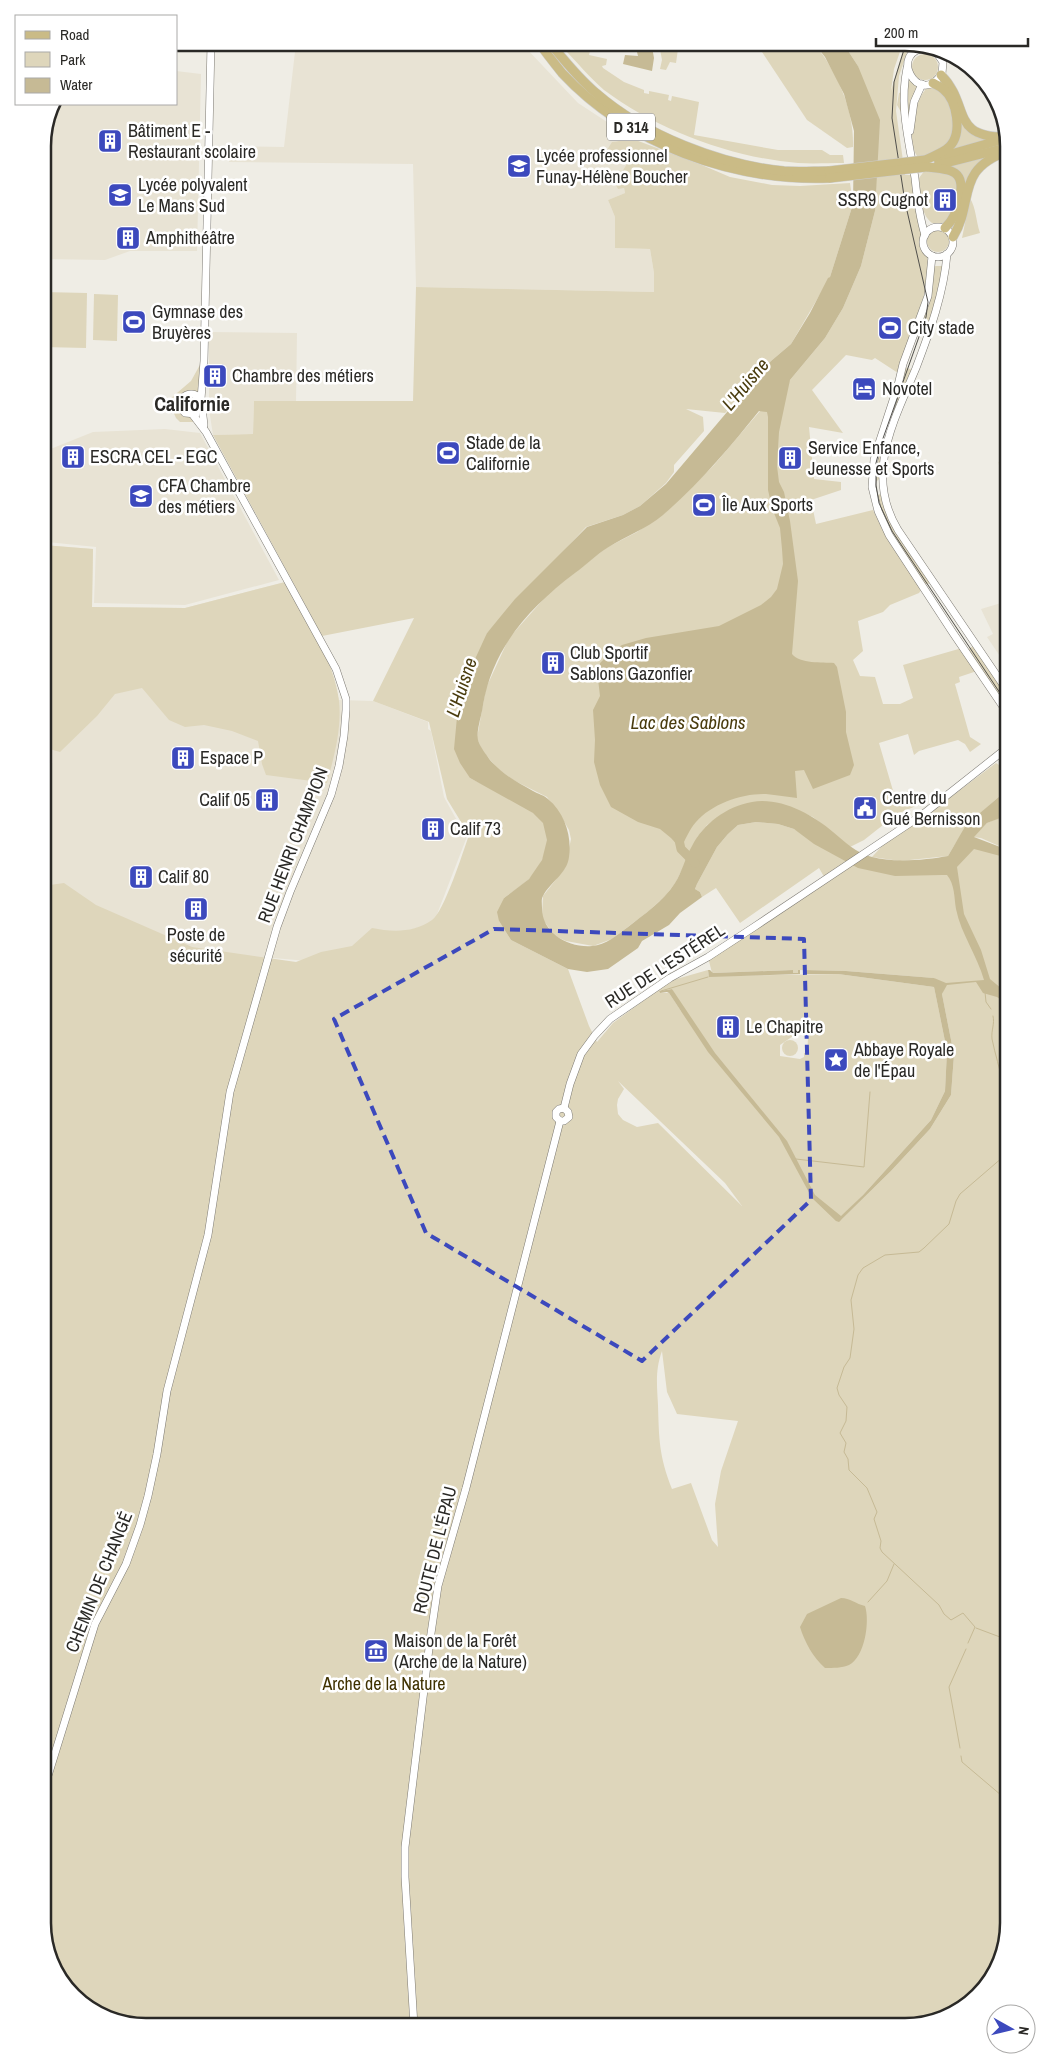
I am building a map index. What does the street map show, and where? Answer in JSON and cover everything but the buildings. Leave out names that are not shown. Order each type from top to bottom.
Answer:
[{"type":"main road","name":"D 314","points":[[545,51],[562,72],[589,98],[615,118],[642,134],[683,153],[732,168],[785,178],[956,162],[1000,151]]},
{"type":"main road","name":"D 314","points":[[557,51],[580,78],[598,95],[646,127],[664,136],[723,159],[784,171],[829,174]]},
{"type":"main road","points":[[942,74],[953,90],[965,121],[973,131],[999,138]]},
{"type":"main road","name":"D 314","points":[[925,164],[950,147],[958,127],[948,94],[943,88],[933,83]]},
{"type":"main road","name":"D 314","points":[[925,164],[945,156],[1000,140]]},
{"type":"main road","name":"D 314","points":[[952,237],[958,228],[968,185],[979,167],[1000,153]]},
{"type":"main road","points":[[925,164],[951,170],[958,176],[961,182],[962,189],[955,216],[945,228]]},
{"type":"street","points":[[203,372],[191,393],[183,397],[180,406],[185,413],[193,415],[201,409],[203,372],[211,51]]},
{"type":"street","points":[[913,53],[908,60],[903,93],[919,216],[925,235],[925,249],[932,256],[939,257],[947,254]]},
{"type":"street","points":[[908,68],[912,79],[922,84],[933,83],[942,74],[943,65],[940,58]]},
{"type":"street","points":[[909,144],[910,118],[922,84]]},
{"type":"street","points":[[918,205],[922,217],[934,228]]},
{"type":"street","points":[[925,235],[934,228],[945,228],[952,237],[953,246],[947,254],[945,276],[940,297],[885,447],[882,474],[884,497],[898,530],[1000,680]]},
{"type":"street","points":[[932,256],[928,296],[903,364],[874,460],[872,487],[878,511],[889,534],[1000,702]]},
{"type":"street","points":[[191,393],[201,399]]},
{"type":"street","name":"RUE HENRI CHAMPION","points":[[201,409],[206,432]]},
{"type":"street","name":"RUE HENRI CHAMPION","points":[[193,415],[206,432],[336,669],[346,699],[344,736],[331,795],[277,927],[230,1092],[216,1190],[201,1266]]},
{"type":"street","name":"RUE DE L'ESTÉREL","points":[[560,1121],[556,1117],[556,1112],[559,1108],[564,1108],[581,1054],[610,1019],[670,978],[708,957],[922,815],[1000,754]]},
{"type":"street","name":"ROUTE DE L'ÉPAU","points":[[414,2018],[405,1878],[405,1847],[435,1599],[560,1121]]},
{"type":"street","name":"CHEMIN DE CHANGÉ","points":[[51,1763],[95,1624],[126,1564],[140,1526],[157,1454],[166,1395],[173,1365],[201,1266]]},
{"type":"highlighted area","points":[[494,929],[804,939],[811,1200],[642,1361],[426,1233],[334,1019]]},
{"type":"shaded area","name":"Lycée professionnel Funay-Hélène Boucher","points":[[295,51],[529,51],[578,103],[633,139],[612,142],[617,157],[628,157],[628,162],[615,183],[624,188],[625,193],[608,200],[615,217],[615,248],[650,249],[655,292],[416,287],[413,164],[229,162],[229,146],[284,147]]},
{"type":"shaded area","name":"Lycée polyvalent Le Mans Sud","points":[[178,71],[201,74],[197,251],[130,251],[105,260],[51,259],[51,140],[54,122],[60,105],[178,105]]},
{"type":"shaded area","name":"CFA Chambre des métiers","points":[[209,332],[297,333],[296,402],[254,401],[253,434],[213,435],[209,409]]},
{"type":"shaded area","name":"CFA Chambre des métiers","points":[[165,429],[200,433],[279,580],[185,605],[94,603],[96,547],[51,542],[51,449],[93,432]]},
{"type":"shaded area","points":[[51,546],[93,549],[92,607],[185,608],[289,581],[329,663],[339,700],[373,701],[428,722],[444,797],[455,817],[468,834],[434,922],[353,950],[308,961],[273,958],[265,960],[191,952],[51,901]]},
{"type":"shaded area","points":[[1000,603],[1000,656],[987,637],[993,634],[981,609]]},
{"type":"green space","points":[[566,51],[590,51],[589,55],[607,59],[606,65],[602,66],[603,68],[624,82],[644,90],[644,93],[649,94],[649,91],[669,95],[668,100],[671,101],[672,96],[699,102],[694,135],[778,150],[822,150],[830,155],[843,155],[844,163],[798,163],[773,160],[696,140],[648,118],[604,90]]},
{"type":"green space","points":[[660,51],[678,51],[676,63],[670,62],[666,70],[660,69],[662,60]]},
{"type":"green space","points":[[761,51],[820,51],[837,79],[847,105],[853,133],[853,147],[847,148],[807,120]]},
{"type":"green space","points":[[848,51],[900,51],[894,69],[891,91],[903,51],[907,51],[899,76],[896,111],[905,175],[911,175],[917,215],[923,233],[920,243],[927,257],[925,292],[898,373],[875,358],[872,360],[846,355],[812,390],[843,433],[809,427],[814,479],[841,482],[841,490],[811,500],[816,524],[873,510],[886,537],[921,590],[919,593],[890,605],[883,612],[858,621],[863,651],[853,660],[860,676],[875,677],[883,704],[900,704],[913,698],[903,665],[962,648],[977,671],[959,677],[960,682],[955,684],[970,737],[981,744],[970,752],[965,744],[958,740],[919,751],[914,755],[908,734],[879,743],[894,794],[910,791],[916,806],[897,814],[864,840],[850,847],[813,817],[777,803],[724,813],[707,825],[698,836],[676,882],[666,895],[650,910],[612,939],[593,946],[566,941],[555,936],[542,915],[543,896],[565,868],[571,839],[569,830],[547,797],[513,780],[497,768],[482,750],[477,738],[486,688],[509,638],[548,594],[606,548],[637,532],[665,513],[714,465],[760,411],[790,380],[825,338],[843,308],[861,266],[875,211],[858,66]]},
{"type":"green space","points":[[925,54],[934,58],[938,67],[934,76],[925,80],[916,76],[912,67],[916,58]]},
{"type":"green space","points":[[907,76],[917,86],[909,116],[906,116],[905,112],[901,112],[897,105],[899,93],[902,92]]},
{"type":"green space","points":[[941,80],[963,124],[992,139],[945,154],[960,125],[939,83]]},
{"type":"green space","points":[[928,87],[936,87],[946,96],[951,111],[954,134],[943,149],[919,158],[913,143],[913,122],[919,101]]},
{"type":"green space","name":"Arche de la Nature","points":[[633,139],[730,177],[772,185],[800,186],[850,183],[853,204],[830,277],[791,344],[771,361],[735,399],[733,405],[725,413],[686,409],[703,417],[704,431],[674,465],[674,472],[666,483],[640,506],[623,515],[586,527],[487,633],[470,778],[509,798],[538,817],[543,822],[547,836],[547,844],[542,860],[529,879],[504,898],[499,921],[511,940],[568,969],[589,1026],[597,1042],[613,1023],[658,990],[660,993],[669,993],[681,1011],[672,989],[660,991],[659,988],[673,980],[708,970],[709,976],[838,974],[934,987],[947,1051],[945,1091],[931,1120],[842,1216],[841,1220],[930,1129],[951,1095],[954,1055],[942,994],[944,989],[934,978],[846,971],[798,970],[798,973],[793,973],[792,970],[712,973],[708,957],[826,880],[819,868],[740,923],[716,888],[702,897],[700,892],[695,889],[697,884],[717,847],[728,834],[738,825],[756,822],[778,824],[794,829],[865,863],[943,865],[970,845],[1000,851],[1000,1923],[995,1953],[984,1976],[963,1998],[941,2011],[905,2018],[140,2018],[116,2013],[88,1998],[71,1981],[58,1959],[51,1923],[51,885],[64,883],[96,905],[192,947],[296,962],[321,952],[352,946],[372,928],[395,931],[410,929],[425,924],[437,915],[453,881],[469,835],[447,799],[429,722],[373,701],[414,618],[322,636],[213,435],[253,434],[254,401],[413,401],[416,287],[654,292],[654,273],[650,249],[615,248],[615,217],[608,200],[625,193],[624,188],[618,189],[615,183],[628,162],[627,157],[607,155],[607,150],[612,142]],"holes":[[[809,1025],[807,1053],[804,1053],[804,1057],[800,1059],[780,1056],[780,1045]],[[618,1081],[725,1183],[742,1206],[658,1123],[637,1127],[623,1120],[618,1114],[617,1105],[624,1089]],[[662,1351],[667,1392],[677,1414],[738,1421],[721,1471],[715,1504],[718,1547],[712,1540],[691,1483],[672,1489],[662,1457],[659,1438],[657,1378]]]},
{"type":"green space","points":[[990,155],[976,166],[953,231],[950,227],[963,189],[945,167]]},
{"type":"green space","points":[[925,170],[950,174],[959,182],[957,196],[946,190],[940,199],[947,204],[953,200],[954,204],[953,213],[944,223],[932,223],[925,214],[919,178]]},
{"type":"green space","points":[[970,198],[974,206],[980,233],[962,238]]},
{"type":"green space","points":[[938,230],[948,237],[949,241],[942,251],[938,252],[928,245],[927,241],[934,231]]},
{"type":"green space","points":[[933,266],[943,266],[943,277],[930,322],[921,319]]},
{"type":"green space","points":[[51,292],[87,293],[86,348],[51,347]]},
{"type":"green space","points":[[94,294],[118,295],[117,341],[93,340]]},
{"type":"green space","points":[[201,363],[201,399],[188,394],[181,408],[196,414],[205,409],[206,406],[206,418],[197,422],[180,422],[172,409],[169,411],[170,399],[191,381]]},
{"type":"green space","points":[[904,367],[913,370],[880,462],[879,479],[877,481],[875,480],[874,465]]},
{"type":"green space","points":[[879,494],[882,496],[930,582],[928,584],[925,584],[918,574],[891,531],[877,497]]},
{"type":"green space","points":[[51,546],[93,549],[92,607],[185,608],[289,581],[326,656],[332,671],[339,701],[340,711],[335,753],[327,783],[266,775],[258,741],[232,731],[204,725],[185,727],[169,720],[142,688],[115,694],[97,716],[60,752],[51,749]]},
{"type":"green space","points":[[975,645],[1000,683],[1000,697],[967,650]]},
{"type":"green space","points":[[996,763],[999,765],[1000,796],[960,837],[948,856],[900,861],[872,857],[884,844],[927,815]]},
{"type":"green space","points":[[1000,817],[1000,846],[981,838],[973,837],[987,823]]},
{"type":"green space","points":[[790,1040],[798,1048],[790,1056],[782,1048]]},
{"type":"water","points":[[653,51],[654,58],[652,71],[623,64],[625,55],[638,56],[637,52]]},
{"type":"water","name":"Lac des Sablons","points":[[820,51],[848,51],[858,66],[880,120],[875,211],[861,266],[843,308],[825,338],[790,380],[779,432],[777,466],[779,482],[784,492],[790,521],[798,581],[792,654],[806,661],[834,663],[837,667],[846,712],[846,732],[854,765],[850,775],[813,789],[804,770],[795,771],[797,798],[757,794],[728,801],[710,810],[696,822],[681,849],[660,829],[638,822],[611,807],[600,785],[594,762],[593,710],[600,696],[598,679],[600,663],[612,651],[622,645],[646,638],[719,626],[761,605],[777,589],[783,564],[780,528],[772,508],[768,490],[768,417],[767,412],[759,411],[702,478],[663,515],[603,551],[559,586],[529,614],[516,630],[495,665],[488,684],[478,727],[478,740],[495,765],[505,774],[546,798],[554,805],[563,818],[570,849],[568,863],[542,897],[543,917],[551,932],[566,941],[583,946],[602,944],[611,939],[659,902],[675,883],[702,830],[717,817],[734,807],[752,802],[774,802],[806,813],[825,825],[851,847],[866,855],[890,860],[920,860],[948,856],[966,825],[1000,796],[1000,818],[987,823],[974,837],[1000,847],[1000,856],[974,849],[957,867],[964,914],[981,950],[990,979],[1000,987],[1000,999],[983,993],[976,982],[947,985],[942,994],[954,1055],[951,1095],[930,1129],[839,1222],[812,1198],[779,1137],[708,1052],[669,993],[660,993],[658,989],[660,991],[672,989],[715,1053],[787,1141],[815,1195],[841,1216],[863,1195],[931,1120],[945,1091],[947,1051],[934,987],[838,974],[803,974],[803,970],[846,971],[934,978],[946,983],[984,980],[958,918],[953,887],[947,875],[895,876],[858,868],[814,844],[794,829],[778,824],[756,822],[738,825],[717,847],[697,884],[695,889],[700,892],[702,897],[680,913],[669,925],[642,941],[638,948],[608,969],[587,972],[568,969],[511,940],[499,921],[497,912],[504,898],[529,879],[542,860],[547,840],[543,823],[533,813],[470,778],[460,763],[454,749],[457,717],[470,670],[487,633],[515,599],[587,527],[623,515],[640,506],[666,484],[733,405],[735,399],[771,361],[791,344],[830,277],[853,204],[854,131],[844,94]]},
{"type":"water","points":[[708,970],[713,973],[793,970],[793,973],[798,973],[798,970],[800,970],[800,974],[709,977]]},
{"type":"water","points":[[841,1598],[865,1606],[867,1620],[865,1638],[859,1655],[849,1665],[825,1668],[810,1649],[800,1627],[807,1614]]},
{"type":"waterway","points":[[679,840],[681,849],[695,863]]},
{"type":"waterway","points":[[661,991],[708,977]]},
{"type":"waterway","points":[[985,992],[986,1002],[991,1009]]},
{"type":"waterway","points":[[993,1016],[992,1039],[1000,1072]]},
{"type":"waterway","points":[[796,1159],[864,1167],[870,1092]]},
{"type":"waterway","points":[[968,1643],[975,1627],[963,1613],[951,1620],[944,1614],[939,1605],[882,1552],[880,1548],[881,1541],[874,1519],[877,1512],[867,1488],[849,1470],[848,1459],[844,1452],[846,1443],[840,1433],[846,1421],[847,1407],[837,1388],[844,1367],[850,1358],[854,1329],[851,1300],[858,1275],[863,1268],[885,1255],[919,1252],[924,1248],[949,1224],[960,1194],[1000,1160]]},
{"type":"waterway","points":[[868,1602],[887,1581],[894,1564]]},
{"type":"waterway","points":[[976,1628],[1000,1637]]},
{"type":"waterway","points":[[960,1748],[949,1687],[966,1649]]},
{"type":"waterway","points":[[961,1756],[962,1762],[1000,1794]]},
{"type":"tram line","points":[[904,51],[894,82],[892,118],[905,202],[928,302],[926,317],[881,444],[876,463],[876,485],[879,503],[892,531],[1000,693]]},
{"type":"place","name":"Bâtiment E - Restaurant scolaire","points":[[110,141]]},
{"type":"place","name":"Lycée professionnel Funay-Hélène Boucher","points":[[519,166]]},
{"type":"place","name":"Lycée polyvalent Le Mans Sud","points":[[120,195]]},
{"type":"place","name":"SSR9 Cugnot","points":[[945,200]]},
{"type":"place","name":"Amphithéâtre","points":[[128,238]]},
{"type":"place","name":"Gymnase des Bruyères","points":[[134,322]]},
{"type":"place","name":"City stade","points":[[890,328]]},
{"type":"place","name":"Chambre des métiers","points":[[215,376]]},
{"type":"place","name":"Novotel","points":[[864,389]]},
{"type":"place","name":"Stade de la Californie","points":[[448,453]]},
{"type":"place","name":"ESCRA CEL - EGC","points":[[73,457]]},
{"type":"place","name":"Service Enfance, Jeunesse et Sports","points":[[790,458]]},
{"type":"place","name":"CFA Chambre des métiers","points":[[141,496]]},
{"type":"place","name":"Île Aux Sports","points":[[704,505]]},
{"type":"place","name":"Club Sportif Sablons Gazonfier","points":[[553,663]]},
{"type":"place","name":"Espace P","points":[[183,758]]},
{"type":"place","name":"Calif 05","points":[[267,800]]},
{"type":"place","name":"Centre du Gué Bernisson","points":[[865,808]]},
{"type":"place","name":"Calif 73","points":[[433,829]]},
{"type":"place","name":"Calif 80","points":[[141,877]]},
{"type":"place","name":"Poste de sécurité","points":[[196,909]]},
{"type":"place","name":"Le Chapitre","points":[[728,1027]]},
{"type":"place","name":"Abbaye Royale de l'Épau","points":[[836,1060]]},
{"type":"place","name":"Maison de la Forêt (Arche de la Nature)","points":[[376,1651]]},
{"type":"district","name":"Californie","points":[[192,404]]},
{"type":"water label","name":"L'Huisne","points":[[745,384]]},
{"type":"water label","name":"L'Huisne","points":[[461,687]]}]
